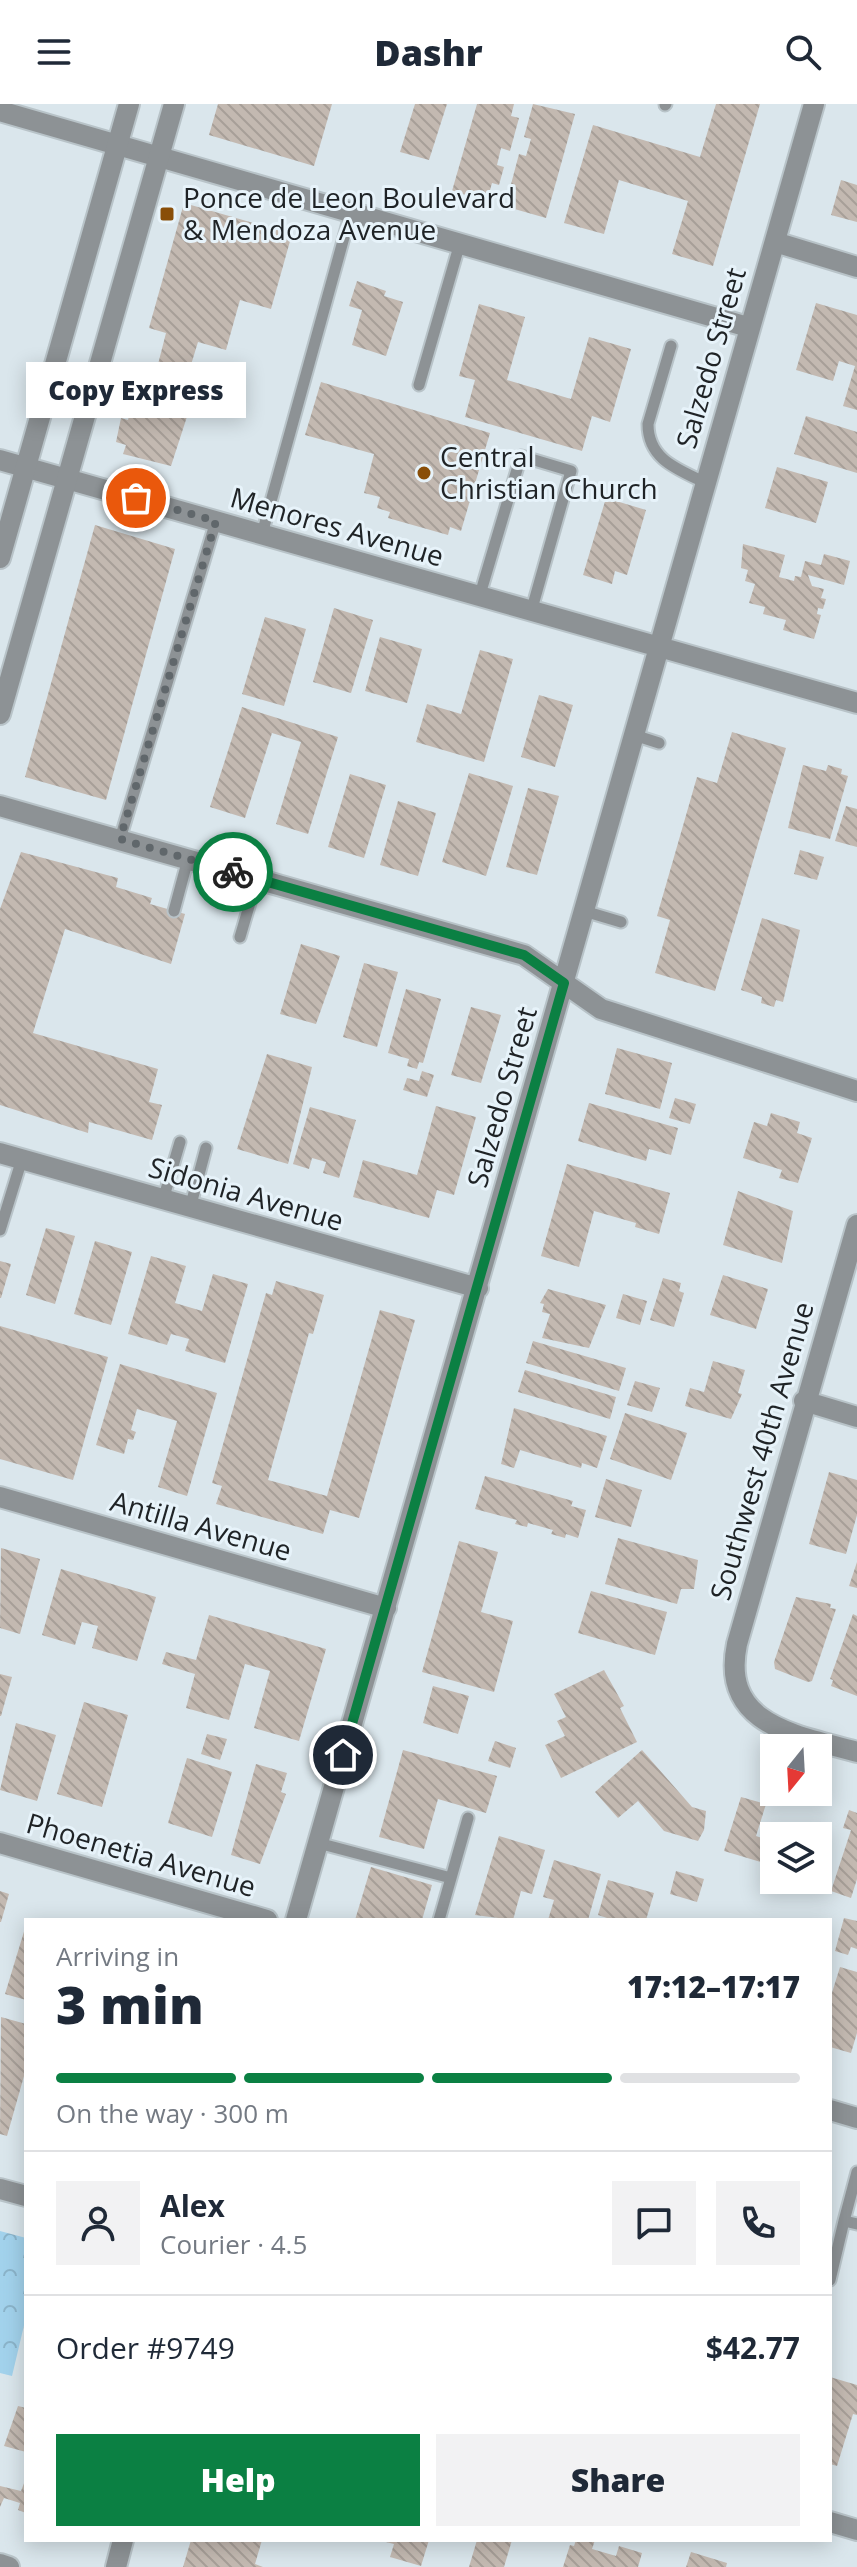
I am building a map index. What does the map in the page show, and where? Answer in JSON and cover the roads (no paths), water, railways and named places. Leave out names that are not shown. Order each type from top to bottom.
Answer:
[{"type":"street","points":[[0,558],[129,104]]},
{"type":"street","points":[[0,714],[174,104]]},
{"type":"street","name":"Salzedo Street","points":[[297,1918],[814,104]]},
{"type":"street","points":[[0,111],[748,327]]},
{"type":"street","points":[[775,242],[857,267]]},
{"type":"street","name":"Menores Avenue","points":[[0,460],[857,703]]},
{"type":"street","points":[[0,806],[524,955],[601,1009],[857,1091]]},
{"type":"street","name":"Sidonia Avenue","points":[[0,1153],[478,1288]]},
{"type":"street","name":"Southwest 40th Avenue","points":[[857,1225],[804,1401],[737,1644],[733,1673],[738,1693],[753,1711],[777,1728],[857,1752]]},
{"type":"street","points":[[804,1401],[857,1417]]},
{"type":"street","name":"Antilla Avenue","points":[[0,1497],[386,1608]]},
{"type":"street","name":"Phoenetia Avenue","points":[[0,1843],[260,1918]]},
{"type":"street","points":[[832,2111],[857,2118]]},
{"type":"street","points":[[0,2189],[24,2195]]},
{"type":"street","points":[[832,2523],[857,2530]]},
{"type":"street","points":[[116,2567],[122,2542]]},
{"type":"street","points":[[0,2564],[9,2567]]},
{"type":"lane","points":[[262,534],[351,212]]},
{"type":"lane","points":[[419,385],[460,243]]},
{"type":"lane","points":[[671,346],[648,424],[648,437],[662,460],[704,482]]},
{"type":"lane","points":[[479,598],[521,456],[571,471],[531,613]]},
{"type":"lane","points":[[120,839],[216,521]]},
{"type":"lane","points":[[634,735],[659,743]]},
{"type":"lane","points":[[174,911],[188,859]]},
{"type":"lane","points":[[240,937],[257,879]]},
{"type":"lane","points":[[584,911],[621,922]]},
{"type":"lane","points":[[163,1200],[180,1142]]},
{"type":"lane","points":[[190,1208],[206,1148]]},
{"type":"lane","points":[[0,1230],[22,1159]]},
{"type":"lane","points":[[440,1918],[468,1818]]},
{"type":"lane","points":[[318,1843],[451,1878]]},
{"type":"lane","points":[[832,2272],[857,2172]]},
{"type":"lane","points":[[844,2221],[857,2224]]},
{"type":"place","name":"Ponce de Leon Boulevard & Mendoza Avenue","points":[[167,214]]},
{"type":"place","name":"Central Christian Church","points":[[424,473]]},
{"type":"place","name":"Copy Express","points":[[136,498]]}]
